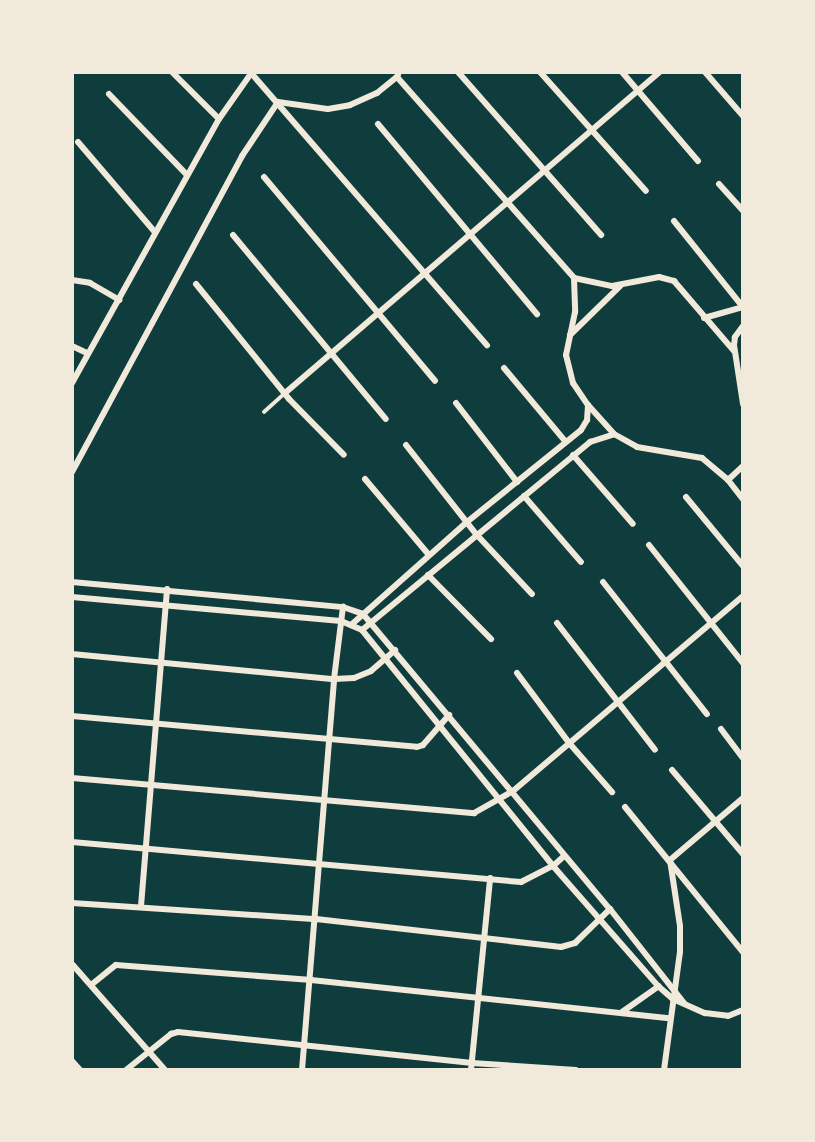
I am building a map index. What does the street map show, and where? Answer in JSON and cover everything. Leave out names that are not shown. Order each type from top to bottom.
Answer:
[{"type":"street","points":[[172,72],[219,119]]},
{"type":"street","points":[[458,72],[601,235]]},
{"type":"street","points":[[540,72],[646,191]]},
{"type":"street","points":[[622,72],[698,161]]},
{"type":"street","points":[[285,393],[659,72]]},
{"type":"street","points":[[705,72],[743,116]]},
{"type":"street","points":[[72,383],[187,174],[219,119],[252,73],[486,345]]},
{"type":"street","points":[[278,102],[328,109],[350,106],[377,93],[398,75],[574,278],[575,312],[566,355],[573,383],[589,405],[614,435],[637,447],[702,458],[728,480],[743,499]]},
{"type":"street","points":[[109,94],[187,174]]},
{"type":"street","points":[[72,472],[242,156],[278,102]]},
{"type":"street","points":[[378,124],[537,314]]},
{"type":"street","points":[[78,142],[155,232]]},
{"type":"street","points":[[264,177],[435,381]]},
{"type":"street","points":[[719,184],[743,211]]},
{"type":"street","points":[[674,221],[743,307],[704,318]]},
{"type":"street","points":[[233,235],[386,419]]},
{"type":"street","points":[[574,278],[620,285],[659,277],[668,278],[674,281],[734,351]]},
{"type":"street","points":[[72,280],[90,283],[119,300]]},
{"type":"street","points":[[196,284],[285,393],[344,455]]},
{"type":"street","points":[[569,336],[620,285]]},
{"type":"street","points":[[743,326],[735,337],[734,351],[743,404]]},
{"type":"street","points":[[72,346],[87,353]]},
{"type":"street","points":[[504,368],[565,441]]},
{"type":"street","points":[[456,403],[517,482]]},
{"type":"street","points":[[351,625],[467,522],[581,430],[587,420],[589,405]]},
{"type":"street","points":[[362,631],[573,455],[590,442],[614,435]]},
{"type":"street","points":[[406,445],[476,534],[532,594]]},
{"type":"street","points":[[573,455],[633,524]]},
{"type":"street","points":[[728,480],[743,466]]},
{"type":"street","points":[[365,479],[429,555]]},
{"type":"street","points":[[524,496],[581,562]]},
{"type":"street","points":[[686,497],[743,566]]},
{"type":"street","points":[[649,545],[743,663]]},
{"type":"street","points":[[428,575],[491,639]]},
{"type":"street","points":[[72,582],[343,607],[363,614],[610,909],[684,1003]]},
{"type":"street","points":[[603,583],[707,714]]},
{"type":"street","points":[[141,906],[167,589]]},
{"type":"street","points":[[72,778],[470,814],[513,792],[743,596]]},
{"type":"street","points":[[72,597],[341,621],[362,631],[553,866],[658,986],[673,999],[717,1016],[742,1012]]},
{"type":"street","points":[[302,1070],[334,679],[343,607]]},
{"type":"street","points":[[557,623],[655,750]]},
{"type":"street","points":[[72,654],[334,679],[354,678],[371,671],[395,650]]},
{"type":"street","points":[[517,673],[570,744],[612,792]]},
{"type":"street","points":[[72,716],[417,747],[423,745],[449,715]]},
{"type":"street","points":[[720,729],[743,758]]},
{"type":"street","points":[[673,771],[743,854]]},
{"type":"street","points":[[670,860],[743,799]]},
{"type":"street","points":[[625,807],[743,952]]},
{"type":"street","points":[[72,842],[524,881],[553,866],[564,856]]},
{"type":"street","points":[[664,1070],[680,926],[670,860]]},
{"type":"street","points":[[472,1067],[490,878]]},
{"type":"street","points":[[72,903],[316,919],[485,936],[561,947],[575,943],[610,909]]},
{"type":"street","points":[[72,964],[166,1070]]},
{"type":"street","points":[[90,985],[116,965],[311,980],[669,1018]]},
{"type":"street","points":[[622,1012],[665,980]]},
{"type":"street","points":[[126,1070],[177,1032],[472,1067],[576,1070]]},
{"type":"street","points":[[72,1061],[80,1070]]},
{"type":"lane","points":[[264,412],[285,393]]}]
